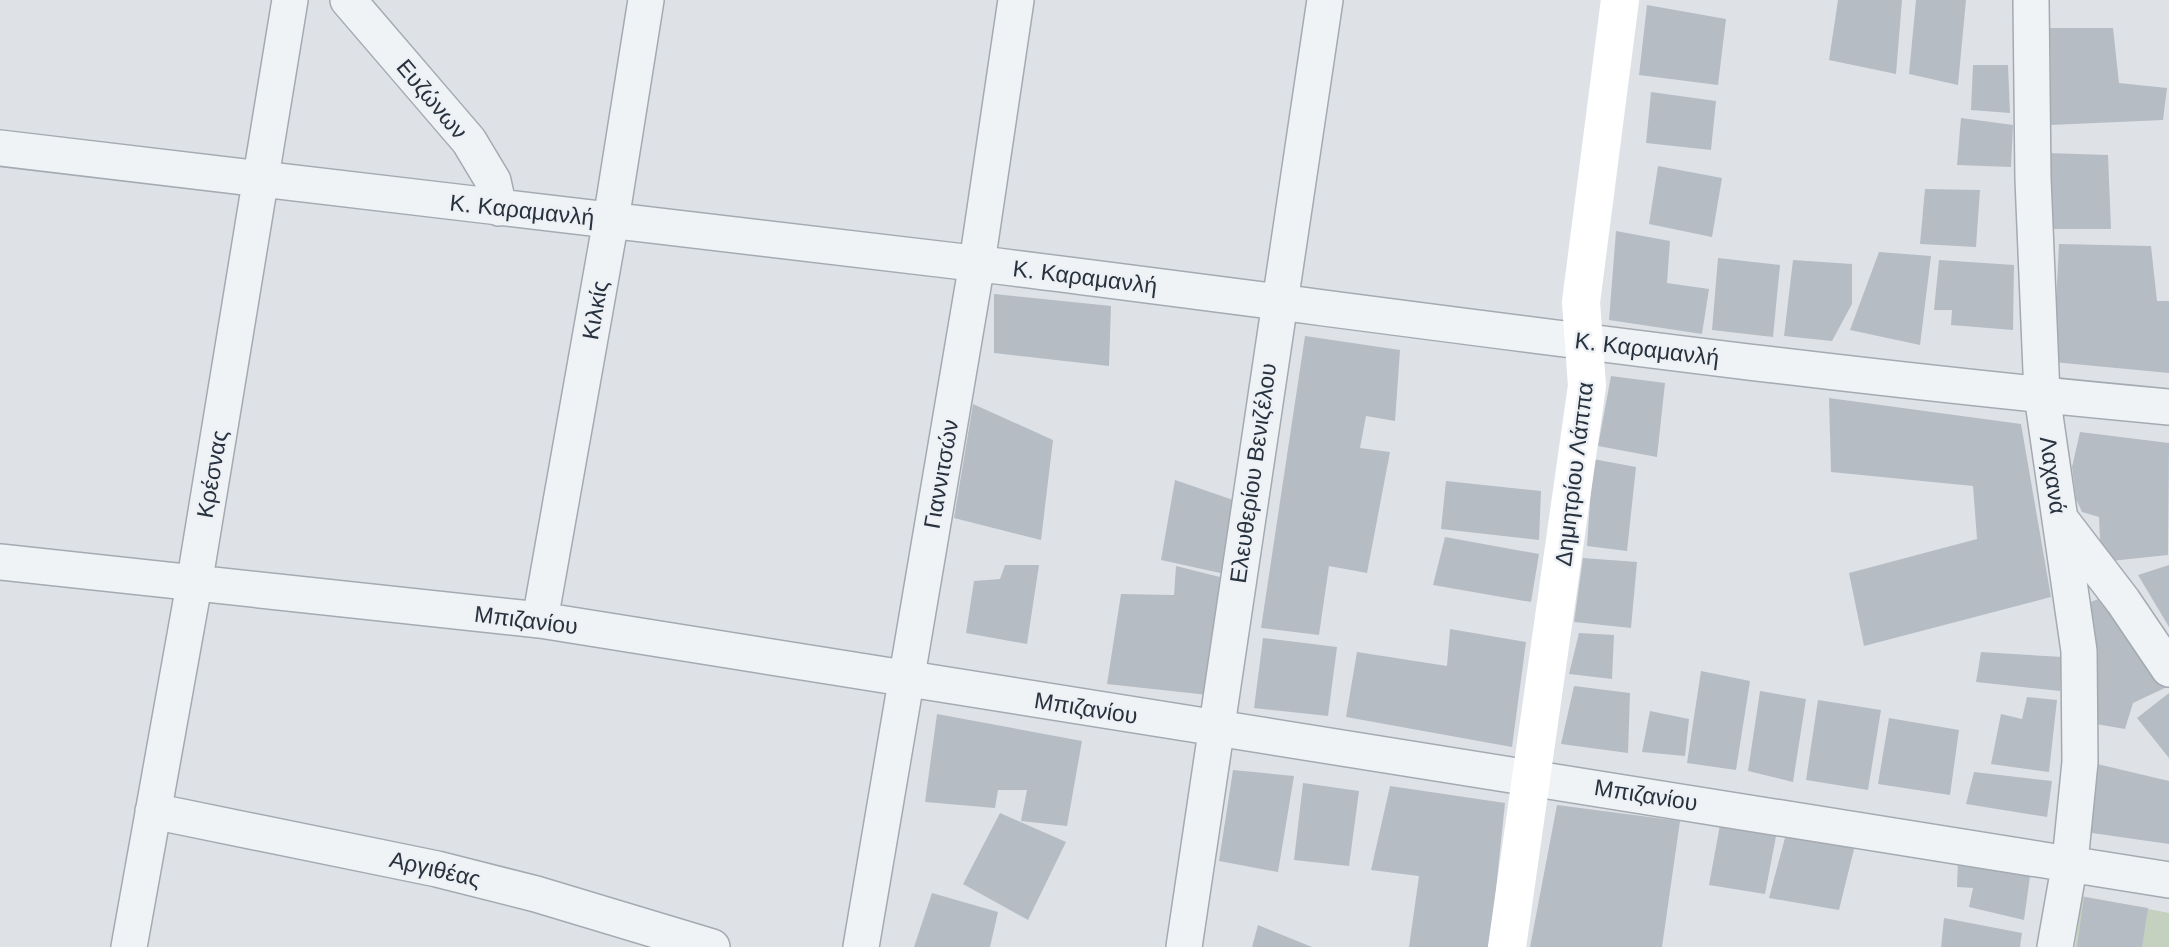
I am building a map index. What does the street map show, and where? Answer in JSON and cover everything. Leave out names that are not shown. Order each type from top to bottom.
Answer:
[{"type":"street","name":"Κρέσνας","points":[[129,947],[194,585],[290,0]]},
{"type":"street","name":"Ευζώνων","points":[[348,0],[469,141],[493,181],[499,208]]},
{"type":"street","name":"Κιλκίς","points":[[540,620],[611,220],[646,0]]},
{"type":"street","name":"Γιαννιτσών","points":[[861,947],[977,263],[1016,0]]},
{"type":"street","name":"Ελευθερίου Βενιζέλου","points":[[1184,947],[1325,0]]},
{"type":"street","name":"Δημητρίου Λάππα","points":[[1507,947],[1587,386],[1581,302],[1620,0]]},
{"type":"street","name":"Λαχανά","points":[[2031,0],[2033,179],[2042,396],[2079,651],[2080,762],[2070,862],[2055,947]]},
{"type":"street","name":"Κ. Καραμανλή","points":[[0,148],[261,181],[977,263],[1584,342],[2042,396],[2169,407]]},
{"type":"street","points":[[2059,517],[2123,601],[2169,669]]},
{"type":"street","name":"Μπιζανίου","points":[[0,562],[194,585],[540,620],[2070,862],[2169,880]]},
{"type":"street","name":"Αργιθέας","points":[[153,811],[438,869],[536,894],[712,947]]},
{"type":"green space","points":[[2082,896],[2169,913],[2169,947],[2075,947]]},
{"type":"building","points":[[1838,0],[1902,0],[1896,74],[1829,60]]},
{"type":"building","points":[[1916,0],[1966,0],[1958,85],[1909,74]]},
{"type":"building","points":[[1647,5],[1726,19],[1718,85],[1639,75]]},
{"type":"building","points":[[2050,28],[2113,28],[2119,83],[2167,88],[2163,120],[2051,125]]},
{"type":"building","points":[[1973,65],[2008,65],[2010,113],[1971,110]]},
{"type":"building","points":[[1651,92],[1716,101],[1711,150],[1646,143]]},
{"type":"building","points":[[1961,118],[2013,125],[2011,167],[1957,165]]},
{"type":"building","points":[[2048,153],[2108,155],[2111,229],[2049,229]]},
{"type":"building","points":[[1658,166],[1722,178],[1712,237],[1649,224]]},
{"type":"building","points":[[1925,189],[1980,190],[1976,247],[1920,244]]},
{"type":"building","points":[[1616,231],[1670,241],[1667,283],[1709,289],[1702,334],[1609,320]]},
{"type":"building","points":[[2059,244],[2151,246],[2157,301],[2169,301],[2169,373],[2053,362]]},
{"type":"building","points":[[1879,252],[1931,256],[1920,345],[1850,330]]},
{"type":"building","points":[[1718,258],[1780,265],[1773,337],[1712,330]]},
{"type":"building","points":[[1793,260],[1852,264],[1852,304],[1832,341],[1784,336]]},
{"type":"building","points":[[1939,260],[2014,265],[2013,330],[1951,325],[1952,310],[1934,310]]},
{"type":"building","points":[[994,294],[1111,306],[1109,366],[994,353]]},
{"type":"building","points":[[1305,336],[1400,350],[1395,421],[1366,416],[1360,448],[1390,452],[1367,573],[1329,566],[1319,635],[1261,628]]},
{"type":"building","points":[[1611,376],[1665,383],[1657,457],[1598,446]]},
{"type":"building","points":[[1829,398],[2021,424],[2051,597],[1864,646],[1849,573],[1977,539],[1973,486],[1831,472]]},
{"type":"building","points":[[973,404],[1053,440],[1041,540],[954,518]]},
{"type":"building","points":[[2080,432],[2169,443],[2168,555],[2101,562],[2099,517],[2082,512],[2076,499],[2072,467]]},
{"type":"building","points":[[1593,459],[1636,467],[1627,551],[1587,546]]},
{"type":"building","points":[[1175,480],[1236,501],[1225,574],[1161,560]]},
{"type":"building","points":[[1446,481],[1541,491],[1539,540],[1441,529]]},
{"type":"building","points":[[1445,537],[1539,554],[1531,602],[1433,585]]},
{"type":"building","points":[[1583,558],[1637,562],[1631,628],[1574,622]]},
{"type":"building","points":[[1005,565],[1039,565],[1027,644],[966,633],[974,581],[1000,579]]},
{"type":"building","points":[[2169,565],[2169,627],[2138,575]]},
{"type":"building","points":[[1176,566],[1220,577],[1208,695],[1107,684],[1121,594],[1174,595]]},
{"type":"building","points":[[2113,594],[2169,686],[2133,703],[2125,729],[2090,723],[2096,678],[2090,602]]},
{"type":"building","points":[[1450,629],[1526,642],[1512,747],[1346,717],[1357,652],[1447,666]]},
{"type":"building","points":[[1579,633],[1614,635],[1612,679],[1569,674]]},
{"type":"building","points":[[1263,638],[1337,647],[1328,716],[1254,708]]},
{"type":"building","points":[[1981,652],[2062,657],[2060,691],[1976,682]]},
{"type":"building","points":[[1701,671],[1750,681],[1736,770],[1687,763]]},
{"type":"building","points":[[1574,686],[1630,693],[1628,753],[1561,744]]},
{"type":"building","points":[[1760,691],[1806,699],[1793,782],[1748,771]]},
{"type":"building","points":[[2169,693],[2169,758],[2137,718]]},
{"type":"building","points":[[2027,697],[2057,700],[2049,772],[1991,764],[2001,714],[2022,719]]},
{"type":"building","points":[[1818,700],[1881,710],[1868,790],[1806,780]]},
{"type":"building","points":[[1650,711],[1689,719],[1685,756],[1642,752]]},
{"type":"building","points":[[937,714],[1082,741],[1067,826],[1021,821],[1027,790],[998,790],[995,808],[925,802]]},
{"type":"building","points":[[1889,718],[1959,730],[1950,795],[1878,784]]},
{"type":"building","points":[[2093,763],[2169,781],[2169,844],[2085,832]]},
{"type":"building","points":[[1233,770],[1294,776],[1278,872],[1219,861]]},
{"type":"building","points":[[1974,772],[2052,781],[2047,817],[1966,804]]},
{"type":"building","points":[[1303,783],[1359,791],[1349,866],[1294,860]]},
{"type":"building","points":[[1390,786],[1505,803],[1490,947],[1409,947],[1419,876],[1371,870]]},
{"type":"building","points":[[1557,805],[1680,821],[1662,947],[1530,947]]},
{"type":"building","points":[[1000,813],[1066,842],[1028,920],[963,884]]},
{"type":"building","points":[[1720,825],[1777,831],[1765,894],[1709,885]]},
{"type":"building","points":[[1786,834],[1855,845],[1839,910],[1769,898]]},
{"type":"building","points":[[1958,859],[2031,869],[2024,920],[1969,907],[1973,888],[1957,887]]},
{"type":"building","points":[[932,893],[998,912],[990,947],[914,947]]},
{"type":"building","points":[[2084,897],[2148,908],[2142,947],[2077,947]]},
{"type":"building","points":[[1944,918],[2022,933],[2020,947],[1941,947]]},
{"type":"building","points":[[1258,925],[1312,947],[1252,947]]}]
